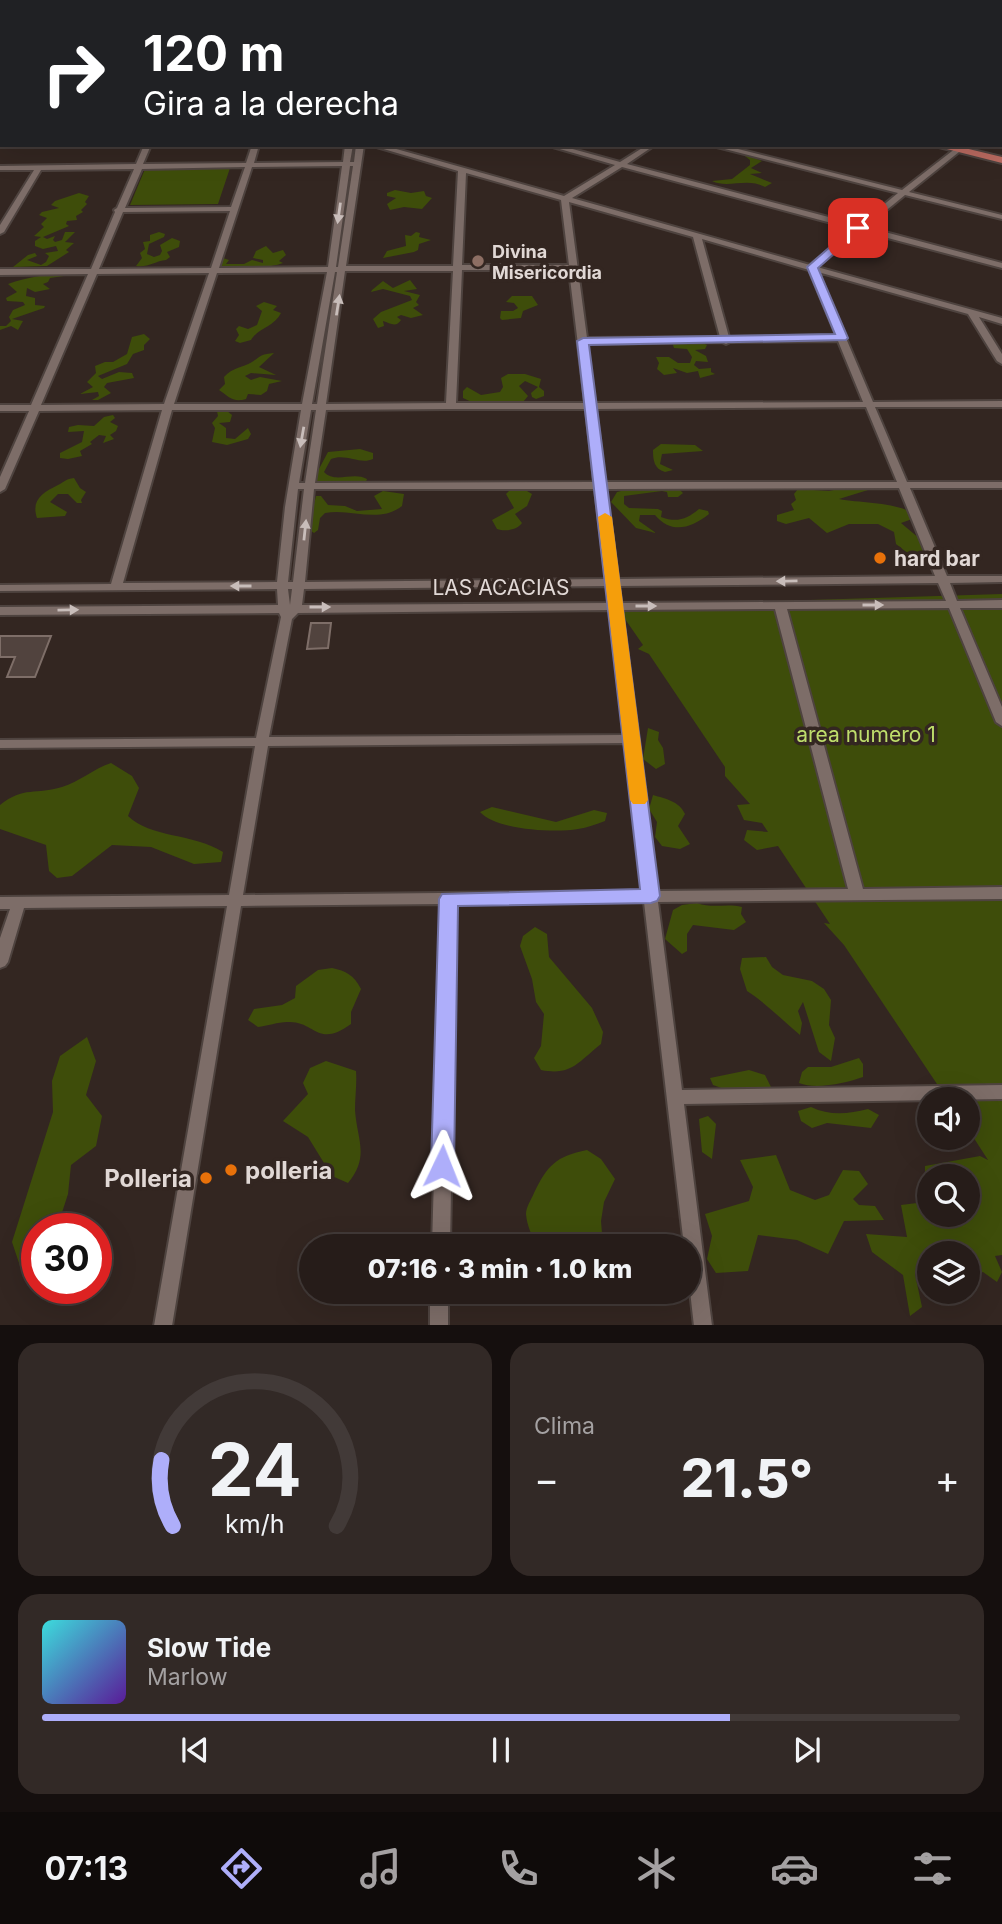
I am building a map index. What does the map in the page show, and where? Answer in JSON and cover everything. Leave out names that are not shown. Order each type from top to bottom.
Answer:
[{"type":"highway","points":[[944,147],[1002,160]]},
{"type":"street","points":[[0,489],[147,147]]},
{"type":"street","points":[[116,587],[169,408],[255,147]]},
{"type":"street","points":[[288,611],[281,586],[294,486],[349,147]]},
{"type":"street","points":[[163,1325],[262,743],[288,611],[299,585],[310,486],[360,147]]},
{"type":"street","points":[[380,147],[1002,321]]},
{"type":"street","points":[[556,147],[1002,266]]},
{"type":"street","points":[[565,198],[649,147]]},
{"type":"street","points":[[720,147],[1002,217]]},
{"type":"street","points":[[812,267],[956,150]]},
{"type":"street","points":[[0,167],[358,164]]},
{"type":"street","points":[[0,232],[39,167]]},
{"type":"street","points":[[451,407],[462,170]]},
{"type":"street","points":[[565,198],[703,1325]]},
{"type":"street","points":[[119,210],[234,209]]},
{"type":"street","points":[[696,234],[726,341]]},
{"type":"street","points":[[0,272],[574,267]]},
{"type":"street","points":[[812,267],[1002,722]]},
{"type":"street","points":[[972,313],[1002,361]]},
{"type":"street","points":[[583,341],[842,338]]},
{"type":"street","points":[[0,408],[592,408],[1002,404]]},
{"type":"street","points":[[294,486],[1002,485]]},
{"type":"street","name":"LAS ACACIAS","points":[[0,588],[1002,579]]},
{"type":"street","points":[[780,604],[857,894]]},
{"type":"street","name":"LAS ACACIAS","points":[[0,611],[1002,604]]},
{"type":"street","points":[[0,744],[632,738]]},
{"type":"street","points":[[0,903],[1002,893]]},
{"type":"street","points":[[440,1234],[449,899]]},
{"type":"street","points":[[0,962],[19,902]]},
{"type":"street","points":[[674,1097],[1002,1092]]},
{"type":"street","points":[[439,1304],[439,1325]]},
{"type":"green space","points":[[741,153],[762,161],[751,168],[762,173],[750,174],[772,183],[765,187],[751,183],[724,184],[712,181],[732,179],[750,165],[750,160]]},
{"type":"green space","points":[[230,168],[218,204],[130,205],[145,169]]},
{"type":"green space","points":[[395,190],[411,193],[424,191],[426,196],[432,198],[422,209],[404,207],[390,210],[387,204],[396,198],[387,196],[387,193]]},
{"type":"green space","points":[[79,193],[89,196],[85,202],[87,204],[81,210],[83,212],[76,216],[77,220],[67,221],[69,226],[43,237],[47,239],[55,236],[55,242],[62,240],[65,232],[75,232],[65,242],[74,243],[66,250],[69,252],[47,266],[13,267],[35,253],[37,256],[27,260],[41,265],[49,256],[45,253],[58,251],[56,246],[43,249],[35,246],[35,241],[41,237],[34,236],[44,227],[41,224],[47,218],[39,215],[59,208],[51,205],[55,201]]},
{"type":"green space","points":[[159,232],[165,234],[164,237],[149,244],[147,254],[154,257],[160,255],[160,245],[172,238],[180,241],[179,247],[167,252],[170,257],[166,260],[136,266],[142,258],[140,253],[145,249],[143,242],[150,241],[150,235]]},
{"type":"green space","points":[[416,232],[420,233],[419,237],[431,240],[419,244],[418,250],[414,252],[383,258],[387,251],[406,246],[405,235],[411,236]]},
{"type":"green space","points":[[266,246],[273,253],[283,250],[286,255],[279,261],[283,263],[244,268],[222,267],[220,264],[223,258],[229,260],[226,264],[244,264],[252,260],[263,263],[263,260],[253,258],[256,251]]},
{"type":"green space","points":[[78,274],[50,278],[43,284],[50,289],[35,292],[27,288],[26,296],[35,298],[35,305],[45,306],[44,308],[12,319],[23,321],[18,330],[11,326],[0,330],[0,326],[6,326],[11,321],[9,317],[13,310],[25,305],[23,302],[7,301],[6,298],[17,292],[8,284],[42,276]]},
{"type":"green space","points":[[410,280],[417,289],[404,291],[420,295],[416,302],[419,305],[413,308],[423,315],[411,318],[401,315],[397,317],[401,320],[397,324],[383,321],[384,326],[378,328],[373,319],[381,312],[412,300],[410,296],[383,289],[371,292],[372,290],[383,281],[393,288]]},
{"type":"green space","points":[[512,296],[532,296],[538,305],[523,311],[521,318],[502,320],[501,311],[518,308],[514,303],[506,302]]},
{"type":"green space","points":[[264,302],[277,306],[273,310],[281,313],[278,318],[251,340],[240,343],[235,341],[239,335],[236,329],[239,326],[248,329],[257,325],[262,311],[256,306]]},
{"type":"green space","points":[[144,334],[150,339],[144,345],[144,350],[133,354],[127,364],[98,376],[102,379],[119,372],[132,373],[134,378],[107,383],[104,387],[111,393],[98,400],[92,400],[99,396],[98,392],[80,394],[93,387],[87,382],[96,373],[95,366],[113,362],[127,354],[132,337]]},
{"type":"green space","points":[[672,342],[701,342],[707,345],[705,349],[695,350],[706,356],[708,362],[696,361],[694,365],[699,369],[711,368],[711,372],[715,374],[700,378],[698,371],[687,373],[673,368],[677,373],[664,375],[657,369],[659,363],[656,357],[669,357],[678,363],[690,363],[692,357],[687,349],[674,348]]},
{"type":"green space","points":[[274,353],[259,367],[276,375],[251,373],[245,376],[251,380],[260,377],[282,381],[269,384],[267,391],[261,395],[248,394],[246,399],[241,400],[231,398],[219,390],[225,384],[224,377],[231,371],[266,354]]},
{"type":"green space","points":[[508,374],[525,374],[541,379],[539,387],[544,391],[544,396],[536,399],[532,397],[531,393],[538,387],[525,381],[519,386],[528,396],[523,402],[476,404],[463,398],[463,391],[467,387],[481,395],[500,392],[503,387],[501,378]]},
{"type":"green space","points":[[217,411],[227,411],[232,415],[230,422],[219,423],[226,428],[226,438],[235,439],[248,428],[251,434],[248,439],[227,445],[212,442],[215,428],[212,423],[218,416]]},
{"type":"green space","points":[[113,415],[115,418],[110,422],[118,426],[110,435],[114,439],[103,443],[106,436],[99,435],[90,442],[92,444],[80,451],[82,456],[60,458],[60,453],[82,442],[84,431],[68,432],[69,427],[94,426],[104,417]]},
{"type":"green space","points":[[661,444],[695,445],[703,451],[662,454],[660,464],[673,470],[665,472],[656,466],[653,457],[653,450]]},
{"type":"green space","points":[[360,449],[373,453],[373,459],[331,459],[324,472],[333,477],[362,477],[367,479],[365,485],[321,484],[313,480],[328,452]]},
{"type":"green space","points":[[74,478],[86,492],[82,503],[77,503],[68,494],[58,494],[50,502],[67,512],[65,516],[37,518],[36,506],[39,498],[52,488]]},
{"type":"green space","points":[[848,487],[868,490],[839,499],[887,505],[912,513],[915,518],[901,523],[926,544],[930,562],[926,567],[916,568],[910,555],[896,544],[894,532],[878,524],[849,524],[827,533],[809,518],[786,524],[777,521],[777,515],[794,510],[791,504],[796,500],[794,494],[798,489],[829,491]]},
{"type":"green space","points":[[522,488],[532,494],[527,506],[515,514],[522,523],[511,530],[497,529],[492,520],[514,508],[506,494],[511,489]]},
{"type":"green space","points":[[678,488],[683,493],[678,497],[668,497],[667,492],[662,491],[624,496],[624,504],[629,508],[658,509],[662,511],[661,517],[672,520],[686,518],[699,509],[708,511],[709,514],[695,523],[681,527],[668,525],[655,515],[640,515],[639,521],[656,533],[636,528],[611,502],[617,492],[625,490]]},
{"type":"green space","points":[[383,491],[404,494],[402,506],[384,514],[374,515],[325,513],[320,518],[318,530],[314,533],[308,529],[316,496],[321,496],[328,505],[345,506],[357,511],[382,509],[374,496]]},
{"type":"green space","name":"area numero 1","points":[[1002,594],[1002,1255],[995,1256],[1002,1272],[997,1282],[983,1272],[980,1273],[980,1241],[917,1241],[917,1304],[921,1304],[922,1307],[910,1316],[903,1275],[872,1252],[866,1234],[907,1237],[901,1205],[917,1203],[917,1227],[980,1227],[980,1164],[936,1164],[980,1156],[988,1160],[980,1148],[980,1087],[939,1087],[844,945],[824,923],[830,924],[778,846],[757,850],[744,840],[747,830],[768,832],[762,823],[744,820],[737,805],[750,804],[725,776],[725,767],[649,654],[638,649],[643,645],[616,606]]},
{"type":"green space","points":[[648,728],[659,732],[658,740],[663,748],[665,764],[656,769],[643,759]]},
{"type":"green space","points":[[111,763],[132,776],[139,788],[128,816],[148,828],[211,846],[223,852],[221,862],[194,864],[151,847],[112,845],[72,876],[57,878],[49,871],[46,845],[0,829],[0,805],[8,799],[23,793],[62,787]]},
{"type":"green space","points":[[653,795],[679,806],[685,814],[678,826],[690,844],[680,849],[662,846],[655,837],[657,822],[649,809]]},
{"type":"green space","points":[[492,807],[556,822],[594,810],[607,813],[605,821],[585,828],[541,830],[499,823],[480,812]]},
{"type":"green space","points":[[697,903],[742,907],[741,914],[746,922],[734,930],[693,925],[687,934],[687,951],[682,954],[665,939],[673,910],[682,905]]},
{"type":"green space","points":[[535,927],[547,934],[549,957],[592,1008],[603,1032],[601,1044],[574,1066],[560,1071],[541,1070],[534,1058],[541,1046],[544,1014],[536,1002],[532,979],[520,946],[523,936]]},
{"type":"green space","points":[[766,957],[772,967],[783,975],[812,981],[824,989],[831,1000],[829,1025],[835,1038],[831,1061],[819,1052],[803,1002],[798,1011],[802,1023],[800,1035],[747,991],[740,969],[742,958]]},
{"type":"green space","points":[[332,968],[349,974],[361,989],[351,1012],[351,1024],[340,1031],[323,1034],[304,1025],[284,1022],[258,1027],[248,1020],[254,1009],[282,1005],[295,998],[296,986],[318,970]]},
{"type":"green space","points":[[87,1037],[96,1061],[86,1095],[102,1116],[96,1146],[71,1165],[68,1194],[62,1213],[21,1213],[53,1112],[52,1081],[60,1056]]},
{"type":"green space","points":[[859,1058],[863,1064],[863,1077],[822,1086],[799,1083],[802,1072],[808,1067],[831,1067]]},
{"type":"green space","points":[[326,1061],[356,1071],[355,1110],[360,1156],[355,1173],[348,1183],[332,1176],[308,1137],[283,1121],[308,1094],[303,1083],[310,1068]]},
{"type":"green space","points":[[749,1070],[765,1075],[771,1087],[727,1090],[713,1085],[710,1078]]},
{"type":"green space","points":[[811,1107],[839,1113],[868,1109],[879,1115],[871,1128],[827,1123],[812,1128],[801,1121],[798,1111]]},
{"type":"green space","points":[[708,1116],[716,1124],[712,1159],[702,1152],[699,1119]]},
{"type":"green space","points":[[587,1150],[601,1159],[615,1179],[604,1202],[602,1234],[532,1234],[526,1214],[528,1206],[548,1169],[567,1155]]},
{"type":"green space","points":[[776,1155],[790,1190],[815,1200],[829,1195],[843,1170],[859,1171],[868,1184],[853,1199],[859,1205],[875,1206],[884,1220],[844,1221],[828,1254],[797,1240],[758,1235],[748,1271],[716,1273],[707,1259],[712,1236],[705,1214],[749,1201],[753,1187],[740,1160]]},
{"type":"green space","points":[[21,1213],[21,1269],[12,1242]]},
{"type":"building","points":[[311,623],[331,623],[328,648],[307,649]]},
{"type":"building","points":[[0,636],[51,636],[35,677],[7,677],[15,657],[0,657]]},
{"type":"slow traffic","points":[[605,517],[639,800]]},
{"type":"place","name":"Divina Misericordia","points":[[478,261]]},
{"type":"place","name":"hard bar","points":[[880,558]]},
{"type":"place","name":"polleria","points":[[231,1170]]},
{"type":"place","name":"Polleria","points":[[206,1178]]},
{"type":"route","points":[[442,1166],[449,899],[651,896],[583,341],[842,338],[812,267],[858,228]]}]
